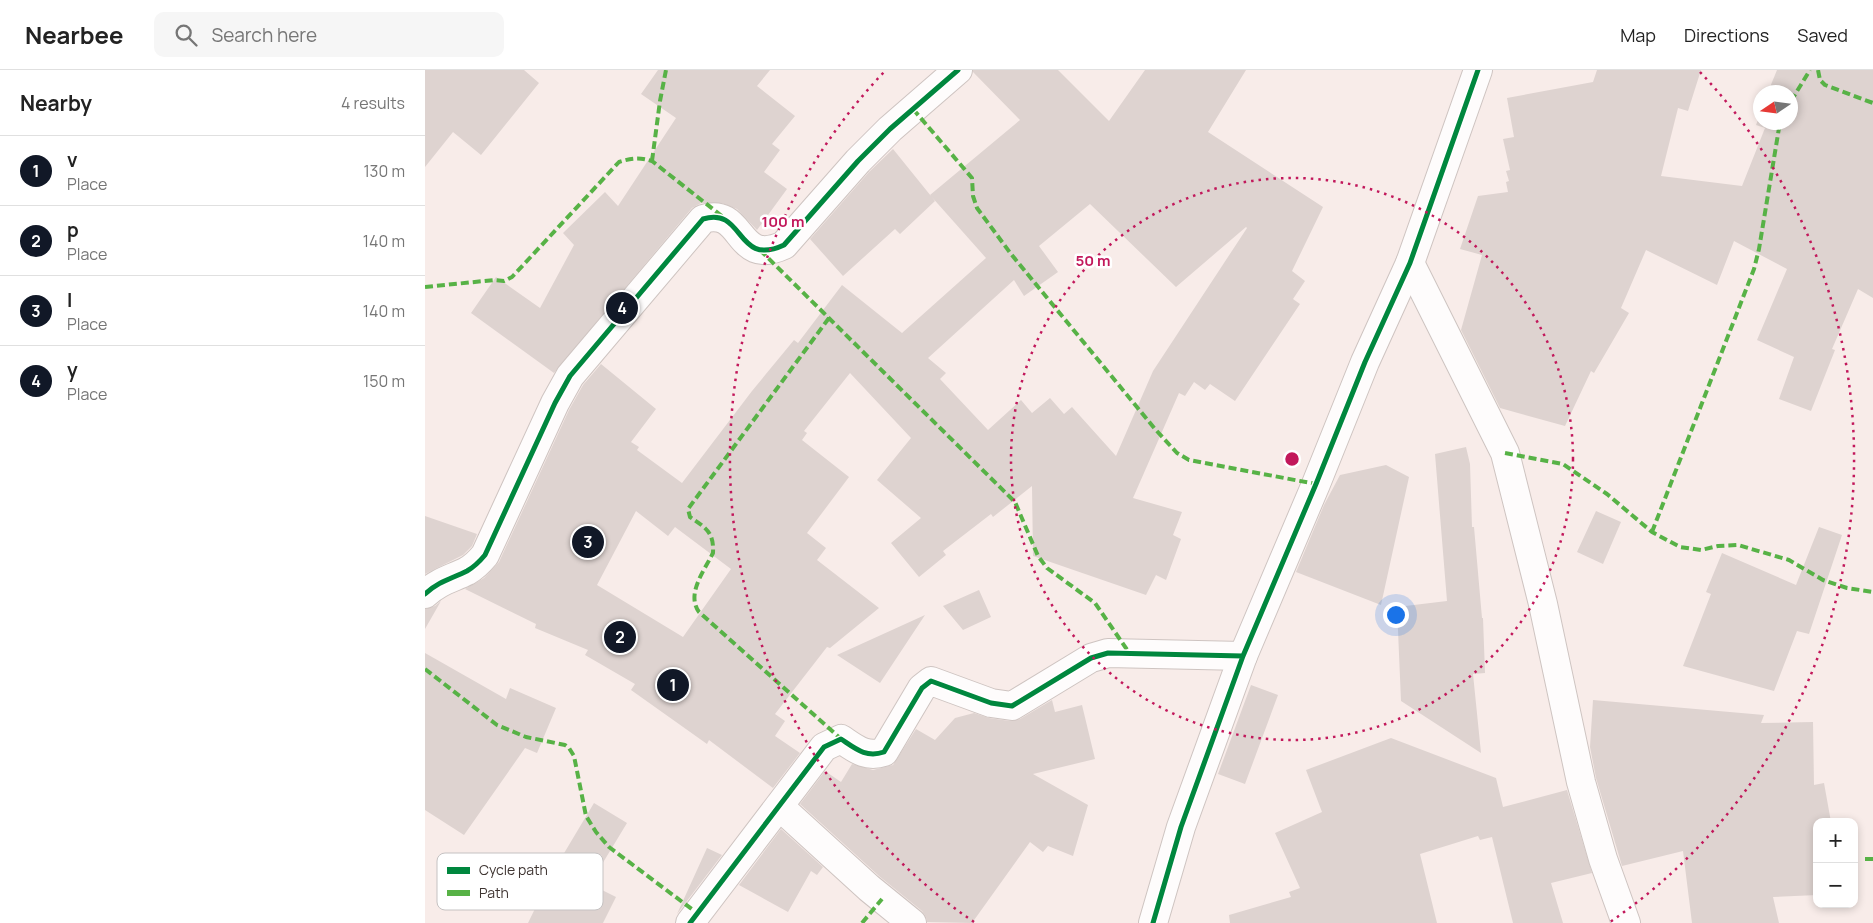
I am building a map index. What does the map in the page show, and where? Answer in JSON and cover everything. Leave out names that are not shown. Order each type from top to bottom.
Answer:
[{"type":"street","points":[[425,594],[441,581],[466,571],[485,555],[555,402],[570,376],[703,219],[711,217],[727,220],[750,246],[760,250],[774,250],[784,245],[858,161],[890,129],[958,70]]},
{"type":"street","points":[[1153,923],[1181,827],[1243,656],[1317,484],[1365,362],[1410,263],[1478,70]]},
{"type":"street","points":[[1410,263],[1505,453],[1543,604],[1581,782],[1603,859],[1627,923]]},
{"type":"street","points":[[690,923],[824,747],[841,739],[864,754],[871,755],[884,752],[922,688],[931,681],[991,703],[1012,706],[1091,658],[1108,653],[1243,656]]},
{"type":"street","points":[[779,806],[869,888],[912,923]]},
{"type":"building","points":[[425,70],[524,70],[539,83],[481,155],[453,132],[425,167]]},
{"type":"building","points":[[658,70],[770,70],[757,86],[795,116],[772,144],[780,150],[764,172],[787,189],[757,230],[737,209],[722,203],[701,203],[692,208],[554,373],[471,313],[496,277],[540,308],[574,245],[563,233],[605,192],[618,206],[676,118],[641,94]]},
{"type":"building","points":[[973,70],[1058,70],[1109,121],[1145,70],[1246,70],[1208,132],[1323,207],[1292,271],[1305,281],[1293,299],[1300,304],[1235,401],[1210,384],[1205,390],[1194,382],[1185,396],[1179,393],[1133,498],[1182,512],[1173,535],[1181,539],[1166,580],[1156,575],[1146,595],[1033,556],[1032,486],[993,517],[991,514],[943,551],[946,555],[919,577],[891,543],[921,518],[877,480],[911,438],[850,373],[804,431],[807,433],[802,440],[849,477],[807,533],[826,548],[817,560],[879,608],[830,648],[827,647],[775,714],[785,721],[775,736],[800,753],[773,788],[709,740],[707,744],[631,690],[635,684],[585,655],[588,650],[535,628],[536,624],[465,589],[484,578],[499,562],[569,410],[583,385],[601,364],[656,409],[631,442],[639,447],[637,450],[682,483],[752,391],[794,340],[798,343],[842,285],[902,333],[986,258],[930,195],[1020,120]],"holes":[[[1090,204],[1176,287],[1247,228],[1153,371],[1116,456],[1072,407],[1064,414],[1050,398],[1032,413],[1021,400],[988,430],[940,379],[946,373],[928,358],[1014,280],[1024,296],[1058,272],[1039,246]],[[636,511],[668,536],[675,527],[731,569],[683,637],[597,585]]]},
{"type":"building","points":[[1597,70],[1701,70],[1688,111],[1678,108],[1661,176],[1742,186],[1764,130],[1798,130],[1798,85],[1771,85],[1777,70],[1873,70],[1873,298],[1858,289],[1832,349],[1835,350],[1811,411],[1779,399],[1794,357],[1757,340],[1787,269],[1734,241],[1717,285],[1646,250],[1621,308],[1629,313],[1594,373],[1591,371],[1565,426],[1500,408],[1461,330],[1482,255],[1460,249],[1478,196],[1508,192],[1506,182],[1509,181],[1506,171],[1510,170],[1503,139],[1514,137],[1507,98],[1593,82]]},
{"type":"building","points":[[893,149],[935,201],[900,234],[895,229],[843,276],[810,239],[869,172]]},
{"type":"building","points":[[1466,447],[1470,464],[1472,527],[1474,527],[1483,618],[1485,673],[1473,674],[1481,753],[1401,701],[1397,607],[1447,601],[1435,454]]},
{"type":"building","points":[[1386,465],[1409,477],[1381,605],[1296,572],[1324,505],[1340,475]]},
{"type":"building","points":[[1596,511],[1621,522],[1603,564],[1577,552]]},
{"type":"building","points":[[425,516],[477,534],[472,546],[463,555],[425,574]]},
{"type":"building","points":[[1819,527],[1842,535],[1809,634],[1797,631],[1774,691],[1683,666],[1711,594],[1706,592],[1722,553],[1796,585]]},
{"type":"building","points":[[979,590],[991,617],[963,630],[943,606]]},
{"type":"building","points":[[441,601],[425,629],[425,609],[435,606]]},
{"type":"building","points":[[925,615],[880,683],[837,655]]},
{"type":"building","points":[[425,653],[506,699],[510,688],[556,708],[537,753],[525,748],[464,835],[425,810]]},
{"type":"building","points":[[1251,685],[1278,695],[1245,784],[1218,774]]},
{"type":"building","points":[[1052,700],[1055,712],[1082,705],[1095,759],[1033,774],[1088,805],[1073,856],[1048,846],[1043,852],[1030,842],[972,923],[927,922],[922,911],[879,876],[800,804],[825,771],[841,782],[852,764],[873,770],[893,765],[916,729],[935,740],[955,718],[974,713],[989,718],[1010,721],[1020,719]]},
{"type":"building","points":[[1593,700],[1764,715],[1761,723],[1813,722],[1814,785],[1824,783],[1830,818],[1813,818],[1813,895],[1773,897],[1779,923],[1692,923],[1683,851],[1622,866],[1596,778],[1590,747]]},
{"type":"building","points":[[1391,738],[1496,778],[1503,807],[1567,790],[1592,873],[1551,883],[1563,923],[1513,923],[1492,837],[1480,840],[1478,836],[1420,854],[1437,923],[1230,923],[1229,915],[1291,897],[1289,892],[1300,888],[1275,833],[1322,812],[1306,770]]},
{"type":"building","points":[[594,803],[627,823],[603,863],[603,853],[564,853]]},
{"type":"building","points":[[781,829],[823,867],[817,875],[811,871],[788,912],[739,885]]},
{"type":"building","points":[[707,848],[722,855],[677,914]]},
{"type":"building","points":[[603,890],[616,897],[603,923],[528,923],[534,910],[603,910]]},
{"type":"marked path","points":[[652,161],[666,70]]},
{"type":"marked path","points":[[1798,90],[1810,70]]},
{"type":"marked path","points":[[1818,70],[1820,80],[1825,85],[1873,103]]},
{"type":"marked path","points":[[913,109],[972,178],[973,196],[977,208],[1011,254],[1155,429],[1177,453],[1189,460],[1316,484]]},
{"type":"marked path","points":[[1652,532],[1754,269],[1779,130]]},
{"type":"marked path","points":[[425,287],[494,280],[504,281],[512,277],[619,162],[639,159],[652,161],[723,217]]},
{"type":"marked path","points":[[760,250],[1015,502],[1038,556],[1047,568],[1095,603],[1130,654]]},
{"type":"marked path","points":[[829,318],[688,509],[690,517],[708,531],[713,546],[713,553],[695,590],[695,605],[699,612],[841,739]]},
{"type":"marked path","points":[[1505,453],[1563,464],[1607,494],[1652,532],[1680,547],[1701,550],[1718,546],[1738,545],[1789,560],[1823,580],[1847,588],[1873,592]]},
{"type":"marked path","points":[[425,669],[497,725],[526,737],[565,745],[569,748],[574,756],[586,816],[596,832],[609,847],[697,913]]},
{"type":"marked path","points":[[1865,859],[1873,859]]},
{"type":"marked path","points":[[862,923],[882,899]]},
{"type":"cycle path","points":[[425,594],[440,583],[470,569],[485,555],[555,403],[570,376],[703,219],[717,217],[726,221],[748,243],[757,249],[768,250],[784,245],[858,161],[890,129],[958,70]]},
{"type":"cycle path","points":[[1153,923],[1181,827],[1243,656],[1316,484],[1365,362],[1410,263],[1478,70]]},
{"type":"cycle path","points":[[690,923],[824,747],[841,739],[866,753],[878,754],[884,752],[922,688],[931,681],[991,703],[1012,706],[1091,658],[1108,653],[1243,656]]},
{"type":"place","name":"y","points":[[622,308]]},
{"type":"place","name":"l","points":[[588,542]]},
{"type":"place","name":"p","points":[[620,637]]},
{"type":"place","name":"v","points":[[673,685]]}]
